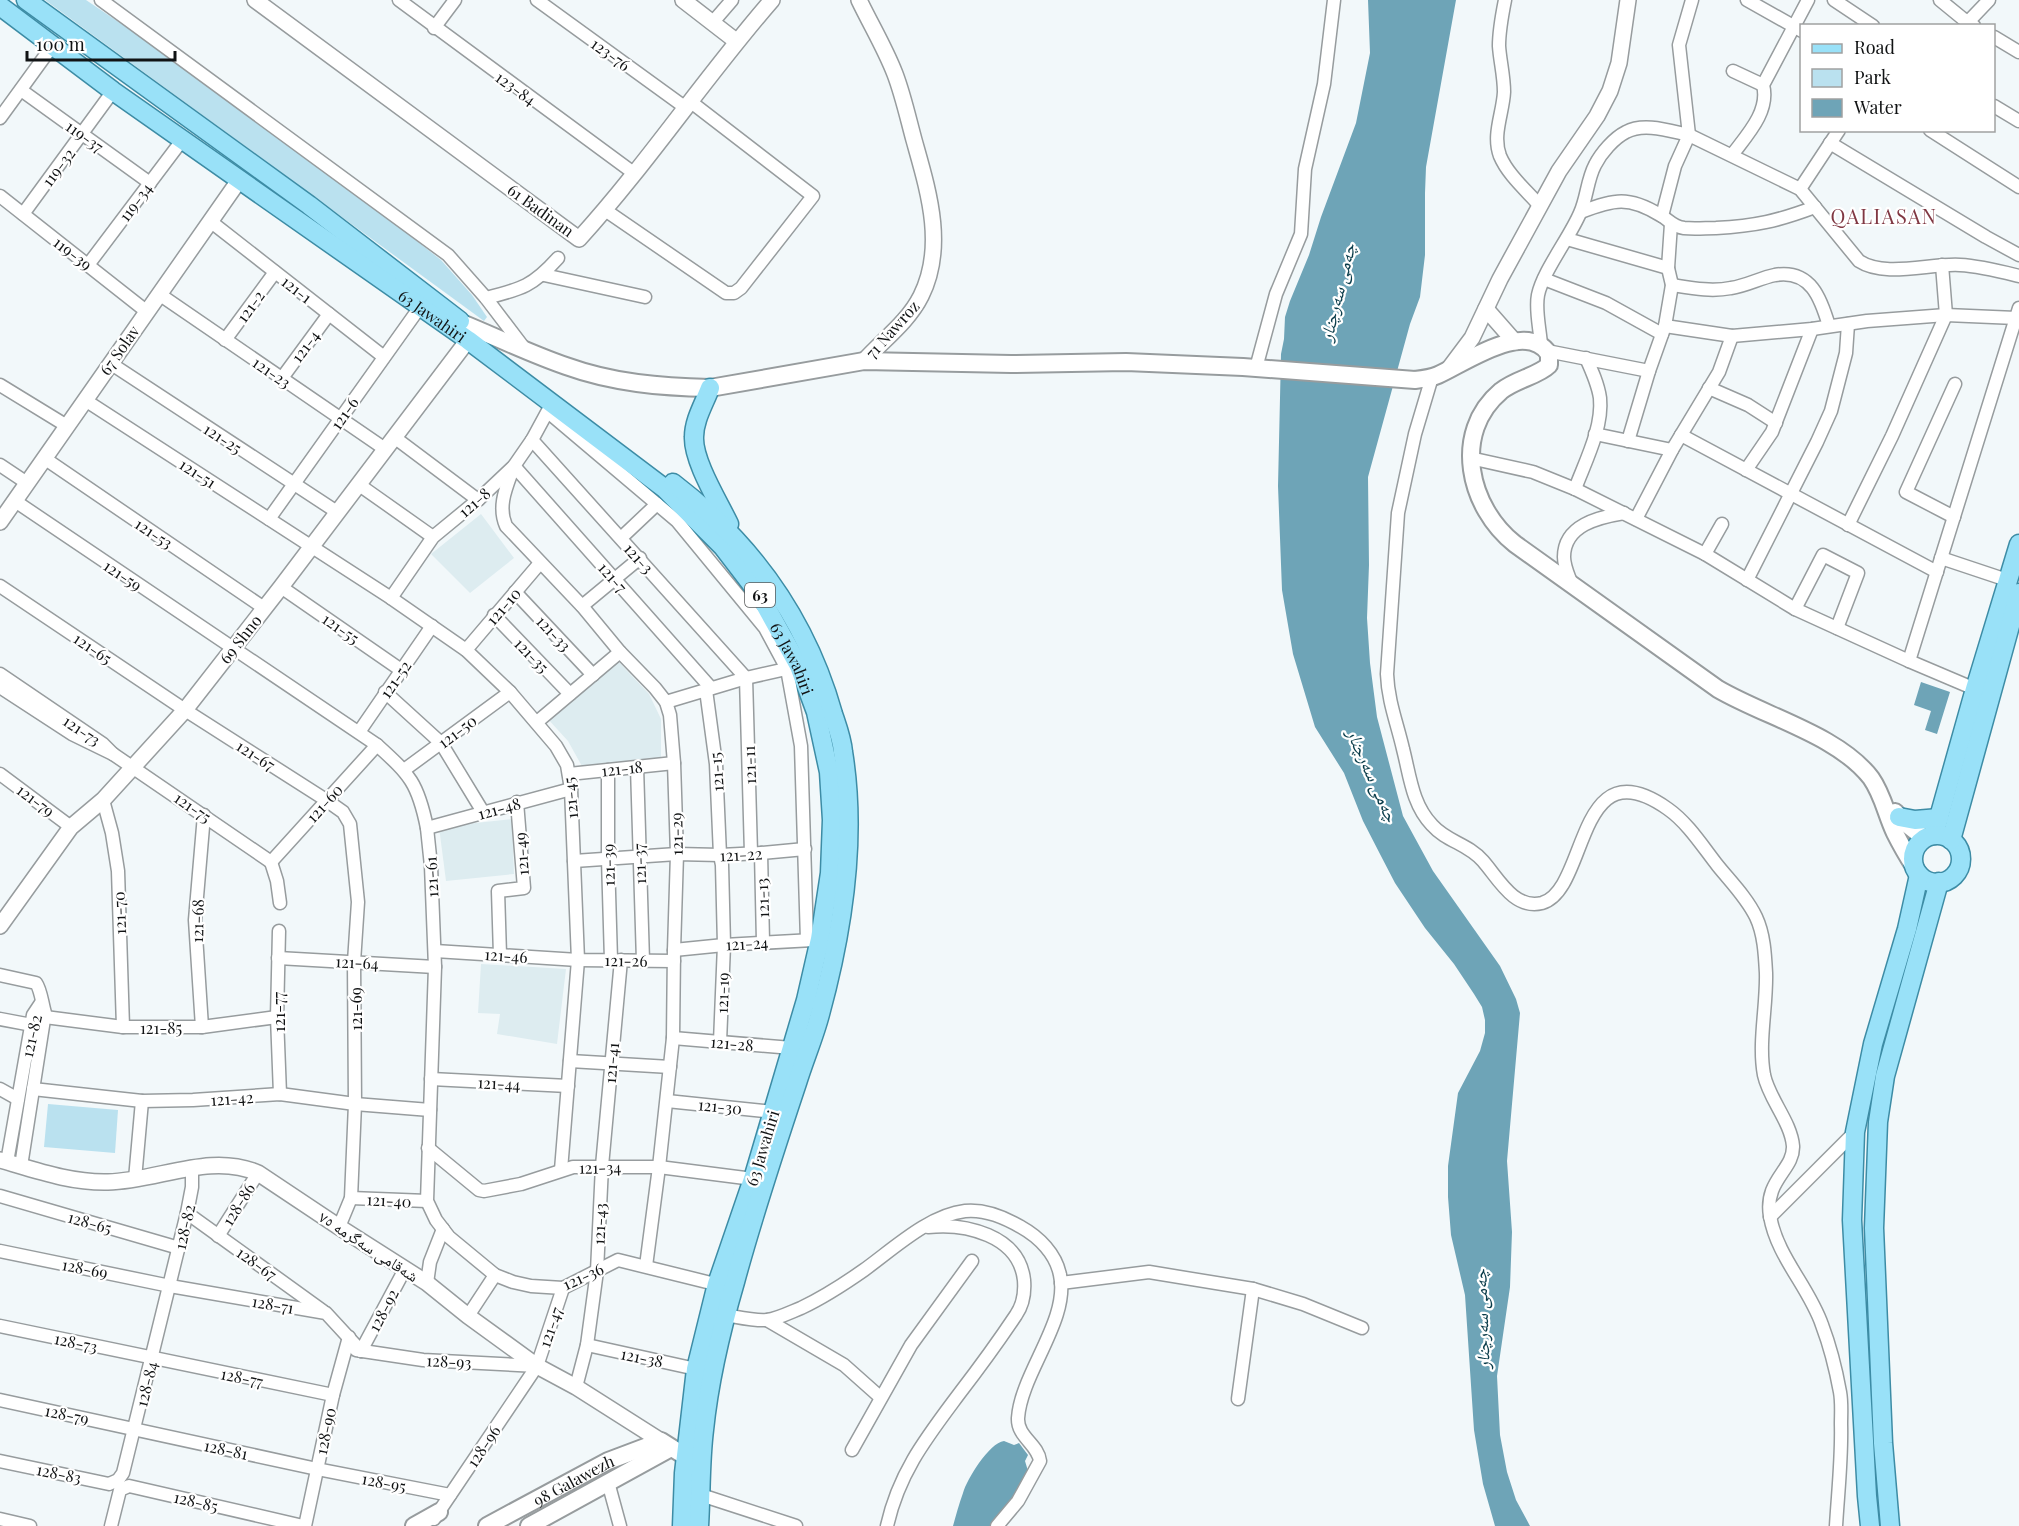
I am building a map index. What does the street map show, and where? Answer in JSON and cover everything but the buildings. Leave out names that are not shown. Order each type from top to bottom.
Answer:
[{"type":"main road","name":"63 Jawahiri","points":[[26,0],[309,205],[466,332]]},
{"type":"main road","name":"63 Jawahiri","points":[[0,6],[113,91],[420,307],[513,359],[703,506],[738,541],[766,574],[797,622],[812,655],[826,688],[843,751],[849,818],[847,865],[837,940],[820,1015],[696,1369],[680,1450],[682,1526]]},
{"type":"main road","points":[[864,361],[1011,364],[1126,362],[1259,368],[1411,380],[1432,377],[1498,345],[1529,341],[1544,348],[1550,358],[1548,367],[1510,385],[1487,405],[1473,434],[1470,458],[1474,483],[1481,504],[1499,530],[1515,544],[1718,689],[1844,751],[1863,768],[1884,801],[1899,817],[1937,833],[1957,845],[1960,853],[1959,868],[1947,880],[1940,882],[1925,879],[1917,872],[1895,833],[1884,801]]},
{"type":"main road","name":"63 Jawahiri","points":[[513,359],[550,407],[664,488],[723,547],[759,594],[816,712],[829,772],[832,820],[830,873],[814,940],[808,991],[753,1179],[725,1286],[726,1316],[710,1391],[680,1450]]},
{"type":"main road","name":"71 Nawroz","points":[[513,359],[566,366],[621,381],[672,387],[710,388],[864,361]]},
{"type":"main road","points":[[710,388],[697,419],[694,438],[702,468],[738,541]]},
{"type":"main road","points":[[1870,1526],[1852,1232],[1855,1132],[1873,1044],[1907,929],[1917,872],[1913,862],[1915,849],[1937,833],[2013,586],[2019,544]]},
{"type":"main road","points":[[1937,833],[1975,689],[2013,586]]},
{"type":"main road","points":[[1899,817],[1923,820],[1937,833]]},
{"type":"main road","points":[[1890,1526],[1883,1443],[1874,1228],[1878,1122],[1885,1076],[1940,882]]},
{"type":"main road","name":"63 Jawahiri","points":[[680,1450],[701,1495],[699,1526]]},
{"type":"main road","name":"98 Galawezh","points":[[529,1526],[608,1482],[680,1450]]},
{"type":"main road","name":"98 Galawezh","points":[[487,1526],[620,1455],[680,1450]]},
{"type":"main road","points":[[551,1493],[560,1509]]},
{"type":"main road","points":[[414,1526],[439,1512]]},
{"type":"street","points":[[101,0],[448,255],[486,298],[513,359]]},
{"type":"street","name":"61 Badinan","points":[[255,0],[579,239],[635,174],[736,41],[772,0]]},
{"type":"street","name":"123-84","points":[[399,0],[635,174]]},
{"type":"street","points":[[434,28],[455,0]]},
{"type":"street","name":"123-76","points":[[537,0],[688,105],[813,196],[741,288],[734,293],[726,293],[605,210]]},
{"type":"street","points":[[683,0],[736,41]]},
{"type":"street","points":[[713,22],[732,0]]},
{"type":"street","name":"71 Nawroz","points":[[859,0],[883,47],[902,94],[923,173],[934,234],[929,274],[916,305],[864,361]]},
{"type":"street","points":[[1259,368],[1276,294],[1301,234],[1305,170],[1324,84],[1334,0]]},
{"type":"street","points":[[1505,0],[1499,47],[1504,90],[1497,144],[1500,157],[1507,168],[1540,206]]},
{"type":"street","points":[[1448,370],[1472,338],[1500,279],[1559,171],[1597,116],[1613,85],[1619,63],[1628,0]]},
{"type":"street","points":[[1629,441],[1664,330],[1672,285],[1668,268],[1666,220],[1675,166],[1689,135],[1679,45],[1692,0]]},
{"type":"street","points":[[1747,0],[1798,29]]},
{"type":"street","points":[[1732,155],[1757,119],[1765,98],[1762,85],[1798,29],[1808,0]]},
{"type":"street","points":[[1834,0],[1870,24]]},
{"type":"street","points":[[1940,0],[1964,23],[1989,0]]},
{"type":"street","points":[[1995,38],[2019,52]]},
{"type":"street","points":[[0,118],[5,100],[21,90],[53,45]]},
{"type":"street","points":[[1733,71],[1762,85]]},
{"type":"street","name":"119-37","points":[[21,90],[150,183]]},
{"type":"street","name":"119-32","points":[[22,214],[113,91]]},
{"type":"street","points":[[1995,107],[2019,121]]},
{"type":"street","points":[[1649,372],[1544,348],[1538,297],[1544,279],[1581,212],[1589,177],[1595,164],[1624,133],[1633,129],[1658,128],[1689,135],[1800,189],[1859,261],[1866,265],[1888,269],[1942,265],[1979,267],[2019,276]]},
{"type":"street","points":[[1800,189],[1838,132]]},
{"type":"street","points":[[1933,132],[2019,187]]},
{"type":"street","name":"119-34","points":[[88,265],[183,140]]},
{"type":"street","points":[[1830,143],[2019,255]]},
{"type":"street","name":"67 Solav","points":[[0,522],[240,179]]},
{"type":"street","name":"119-39","points":[[0,196],[146,311]]},
{"type":"street","points":[[1581,212],[1617,201],[1638,204],[1685,228],[1708,228],[1765,224],[1815,207]]},
{"type":"street","name":"121-1","points":[[210,221],[384,357]]},
{"type":"street","points":[[1567,239],[1668,268]]},
{"type":"street","points":[[486,298],[533,283],[544,275],[558,258]]},
{"type":"street","points":[[1848,525],[1892,436],[1946,315],[1942,265]]},
{"type":"street","name":"121-2","points":[[225,340],[275,272]]},
{"type":"street","points":[[544,275],[645,297]]},
{"type":"street","points":[[1672,285],[1717,290],[1745,285],[1776,275],[1798,277],[1808,283],[1819,295],[1829,326]]},
{"type":"street","points":[[1544,279],[1606,303],[1664,330],[1732,336],[1946,315],[2018,313],[1909,661]]},
{"type":"street","name":"121-23","points":[[159,294],[385,449]]},
{"type":"street","name":"121-6","points":[[269,519],[420,307]]},
{"type":"street","points":[[1486,309],[1515,342]]},
{"type":"street","name":"121-4","points":[[282,378],[329,314]]},
{"type":"street","points":[[1747,580],[1830,411],[1846,353],[1848,324]]},
{"type":"street","points":[[1746,470],[1772,432],[1812,329]]},
{"type":"street","name":"69 Shno","points":[[0,926],[71,827],[103,800],[185,710],[394,437],[466,332]]},
{"type":"street","points":[[1636,519],[1672,450],[1719,372],[1732,336]]},
{"type":"street","points":[[1575,489],[1595,434],[1600,411],[1596,382],[1586,358]]},
{"type":"street","name":"121-25","points":[[110,363],[337,512]]},
{"type":"street","points":[[1432,377],[1415,434],[1398,513],[1387,675],[1388,695],[1416,801],[1424,816],[1442,836],[1467,847],[1508,892],[1529,903],[1543,903],[1554,895],[1566,878],[1583,835],[1599,808],[1611,796],[1626,792],[1643,796],[1666,808],[1682,822],[1745,899],[1755,916],[1762,936],[1766,975],[1763,1065],[1768,1088],[1789,1133],[1792,1145],[1789,1161],[1771,1191],[1768,1204],[1779,1244],[1822,1323],[1841,1395],[1842,1448],[1836,1526]]},
{"type":"street","points":[[1954,518],[1906,492],[1955,384]]},
{"type":"street","points":[[0,385],[67,426]]},
{"type":"street","points":[[1709,388],[1748,405],[1776,423]]},
{"type":"street","name":"121-51","points":[[85,400],[311,546]]},
{"type":"street","points":[[550,407],[677,521],[765,628],[793,667],[801,746],[805,849],[814,940]]},
{"type":"street","name":"121-8","points":[[391,598],[433,537],[478,500],[514,466],[532,440],[550,407]]},
{"type":"street","points":[[1595,434],[1672,450]]},
{"type":"street","points":[[1681,435],[1937,572]]},
{"type":"street","points":[[394,437],[478,500]]},
{"type":"street","name":"121-3","points":[[532,440],[746,678]]},
{"type":"street","name":"121-53","points":[[44,458],[264,608]]},
{"type":"street","points":[[1470,458],[1533,472],[1575,489],[1705,554],[1795,609],[1975,689]]},
{"type":"street","points":[[0,465],[27,483]]},
{"type":"street","points":[[514,466],[503,495],[503,519],[511,532],[582,606],[666,702],[746,678],[793,667]]},
{"type":"street","name":"121-7","points":[[514,466],[708,689]]},
{"type":"street","points":[[358,484],[433,537]]},
{"type":"street","name":"121-59","points":[[15,501],[232,649]]},
{"type":"street","points":[[621,538],[657,504]]},
{"type":"street","points":[[1572,585],[1564,557],[1566,546],[1575,531],[1599,517],[1623,513]]},
{"type":"street","points":[[1705,554],[1722,524]]},
{"type":"street","name":"121-45","points":[[311,546],[466,650],[510,692],[562,755],[569,774],[571,789],[578,960],[561,1170]]},
{"type":"street","points":[[1795,609],[1823,555],[1858,573],[1837,628]]},
{"type":"street","points":[[582,606],[640,558]]},
{"type":"street","points":[[1941,558],[2013,586]]},
{"type":"street","name":"121-10","points":[[466,650],[540,563]]},
{"type":"street","name":"121-65","points":[[0,586],[185,710]]},
{"type":"street","name":"121-55","points":[[281,587],[401,670]]},
{"type":"street","name":"121-33","points":[[515,592],[593,675]]},
{"type":"street","name":"121-35","points":[[494,615],[570,694]]},
{"type":"street","name":"121-52","points":[[359,732],[432,626]]},
{"type":"street","name":"121-61","points":[[232,649],[377,745],[404,770],[413,781],[418,794],[428,828],[435,951],[427,1202]]},
{"type":"street","points":[[537,722],[620,652]]},
{"type":"street","name":"121-73","points":[[0,674],[103,744],[113,754]]},
{"type":"street","name":"121-11","points":[[746,678],[756,853]]},
{"type":"street","name":"121-73","points":[[0,687],[72,734],[113,754]]},
{"type":"street","name":"121-15","points":[[708,689],[716,764],[724,945]]},
{"type":"street","points":[[385,692],[441,743],[483,812]]},
{"type":"street","name":"121-50","points":[[404,770],[510,692]]},
{"type":"street","name":"121-29","points":[[646,1266],[673,1038],[677,854],[674,763],[670,715],[666,702]]},
{"type":"street","name":"121-67","points":[[185,710],[327,800]]},
{"type":"street","name":"121-60","points":[[271,862],[377,745]]},
{"type":"street","name":"121-75","points":[[113,754],[271,862]]},
{"type":"street","name":"121-18","points":[[569,774],[674,763]]},
{"type":"street","name":"121-37","points":[[637,767],[644,961]]},
{"type":"street","name":"121-39","points":[[608,770],[608,859],[616,960]]},
{"type":"street","name":"121-79","points":[[0,774],[71,827]]},
{"type":"street","name":"121-48","points":[[428,828],[571,789]]},
{"type":"street","name":"121-70","points":[[103,800],[112,833],[118,871],[123,1027]]},
{"type":"street","name":"121-69","points":[[327,800],[346,816],[352,835],[358,902],[354,962],[355,1104],[351,1198],[339,1227]]},
{"type":"street","name":"121-49","points":[[500,955],[498,891],[524,888],[517,802]]},
{"type":"street","name":"121-68","points":[[202,1027],[195,920],[204,815]]},
{"type":"street","name":"121-22","points":[[574,861],[805,849]]},
{"type":"street","name":"121-13","points":[[756,853],[763,942]]},
{"type":"street","points":[[271,862],[280,903]]},
{"type":"street","name":"121-77","points":[[279,931],[277,1017],[280,1094]]},
{"type":"street","name":"121-24","points":[[674,955],[724,945],[814,940]]},
{"type":"street","name":"121-19","points":[[720,1042],[724,945]]},
{"type":"street","name":"121-46","points":[[435,951],[578,960]]},
{"type":"street","name":"121-26","points":[[578,960],[644,961],[674,955]]},
{"type":"street","name":"121-64","points":[[278,958],[435,967]]},
{"type":"street","name":"121-41","points":[[602,1167],[611,1063],[616,960]]},
{"type":"street","points":[[0,975],[36,983],[40,990],[41,1003]]},
{"type":"street","name":"121-82","points":[[9,1163],[33,1089],[45,1017],[41,1003]]},
{"type":"street","name":"121-82","points":[[9,1163],[32,1025],[35,1011],[41,1003]]},
{"type":"street","name":"121-85","points":[[45,1017],[123,1027],[202,1027],[277,1017]]},
{"type":"street","points":[[0,1019],[32,1025]]},
{"type":"street","name":"121-28","points":[[673,1038],[792,1048]]},
{"type":"street","points":[[570,1061],[670,1067]]},
{"type":"street","name":"121-44","points":[[431,1079],[568,1086]]},
{"type":"street","points":[[0,1089],[18,1099]]},
{"type":"street","name":"121-42","points":[[33,1089],[142,1101],[193,1101],[280,1094],[355,1104],[430,1110]]},
{"type":"street","points":[[135,1179],[142,1101]]},
{"type":"street","name":"121-30","points":[[667,1101],[773,1112]]},
{"type":"street","points":[[1770,1217],[1855,1132]]},
{"type":"street","name":"121-34","points":[[429,1148],[478,1190],[484,1191],[521,1184],[573,1167],[659,1167],[753,1179]]},
{"type":"street","name":"شەقامی سەگرمە ٧٥","points":[[9,1163],[52,1175],[109,1182],[192,1167],[233,1166],[258,1173],[427,1283],[537,1366],[680,1450]]},
{"type":"street","name":"128-82","points":[[170,1286],[188,1214],[192,1167]]},
{"type":"street","name":"121-43","points":[[576,1388],[588,1345],[597,1271],[602,1167]]},
{"type":"street","name":"128-86","points":[[218,1236],[258,1173]]},
{"type":"street","name":"128-65","points":[[0,1196],[179,1248]]},
{"type":"street","name":"121-40","points":[[351,1198],[427,1202]]},
{"type":"street","name":"121-36","points":[[427,1202],[449,1237],[495,1275],[531,1286],[563,1288],[618,1260],[725,1286]]},
{"type":"street","points":[[767,1320],[801,1307],[852,1278],[924,1227],[963,1211],[987,1213],[1006,1219],[1035,1236],[1057,1264],[1061,1283],[1056,1314],[1021,1402],[1018,1420],[1022,1435],[1040,1458],[1039,1465],[1018,1501],[996,1526]]},
{"type":"street","name":"128-67","points":[[188,1214],[326,1313]]},
{"type":"street","points":[[887,1526],[893,1500],[910,1464],[927,1437],[1016,1316],[1024,1291],[1023,1271],[1013,1254],[997,1240],[956,1226],[924,1227]]},
{"type":"street","points":[[427,1283],[430,1262],[443,1229]]},
{"type":"street","name":"128-69","points":[[0,1251],[170,1286]]},
{"type":"street","points":[[852,1450],[911,1345],[972,1261]]},
{"type":"street","name":"128-92","points":[[361,1351],[405,1269]]},
{"type":"street","points":[[1061,1283],[1149,1272],[1253,1289],[1303,1304],[1321,1314],[1362,1328]]},
{"type":"street","points":[[468,1316],[495,1275]]},
{"type":"street","name":"128-71","points":[[170,1286],[326,1313]]},
{"type":"street","name":"128-84","points":[[111,1526],[170,1286]]},
{"type":"street","name":"121-47","points":[[537,1366],[563,1288]]},
{"type":"street","points":[[1238,1400],[1253,1289]]},
{"type":"street","points":[[326,1313],[347,1343],[361,1351]]},
{"type":"street","points":[[726,1316],[767,1320],[844,1365],[880,1397]]},
{"type":"street","name":"128-73","points":[[0,1326],[152,1359]]},
{"type":"street","name":"128-90","points":[[304,1526],[347,1343]]},
{"type":"street","name":"121-38","points":[[588,1345],[696,1369]]},
{"type":"street","name":"128-93","points":[[361,1351],[423,1360],[537,1366]]},
{"type":"street","name":"128-77","points":[[152,1359],[333,1395]]},
{"type":"street","name":"128-96","points":[[429,1526],[537,1366]]},
{"type":"street","name":"128-79","points":[[0,1400],[135,1429]]},
{"type":"street","name":"128-81","points":[[135,1429],[317,1469]]},
{"type":"street","name":"128-83","points":[[0,1461],[109,1484],[121,1484]]},
{"type":"street","name":"128-95","points":[[317,1469],[450,1495]]},
{"type":"street","points":[[608,1482],[621,1526]]},
{"type":"street","name":"128-85","points":[[121,1484],[304,1526]]},
{"type":"street","points":[[701,1495],[796,1526]]},
{"type":"street","points":[[0,1520],[30,1526]]},
{"type":"shaded area","points":[[481,514],[514,558],[470,593],[431,554]]},
{"type":"shaded area","points":[[615,658],[649,694],[661,719],[661,758],[583,768],[568,741],[547,718]]},
{"type":"shaded area","points":[[512,819],[514,874],[446,881],[439,827]]},
{"type":"shaded area","points":[[481,964],[566,969],[557,1044],[497,1034],[500,1014],[478,1013]]},
{"type":"green space","points":[[45,0],[86,0],[315,161],[441,260],[472,295],[487,317],[484,321]]},
{"type":"green space","points":[[48,1104],[118,1110],[115,1153],[44,1147]]},
{"type":"water","name":"چەمی سەرچنار","points":[[1368,0],[1456,0],[1426,167],[1425,255],[1420,297],[1410,324],[1368,477],[1367,618],[1377,717],[1403,816],[1433,871],[1500,966],[1516,999],[1520,1013],[1507,1161],[1512,1232],[1510,1287],[1497,1376],[1500,1435],[1507,1472],[1516,1500],[1530,1526],[1495,1526],[1483,1484],[1474,1430],[1465,1295],[1451,1235],[1448,1166],[1458,1093],[1480,1051],[1485,1033],[1482,1007],[1395,883],[1363,821],[1344,773],[1315,727],[1293,654],[1282,590],[1278,486],[1281,354],[1285,317],[1356,123],[1370,53]]},
{"type":"water","points":[[1921,682],[1950,692],[1937,734],[1925,730],[1931,711],[1914,705]]},
{"type":"water","points":[[1004,1441],[1014,1445],[1019,1443],[1028,1455],[1025,1461],[1028,1471],[1019,1493],[994,1526],[953,1526],[965,1487],[974,1471],[992,1448]]},
{"type":"district","name":"QALIASAN","points":[[1884,215]]}]
